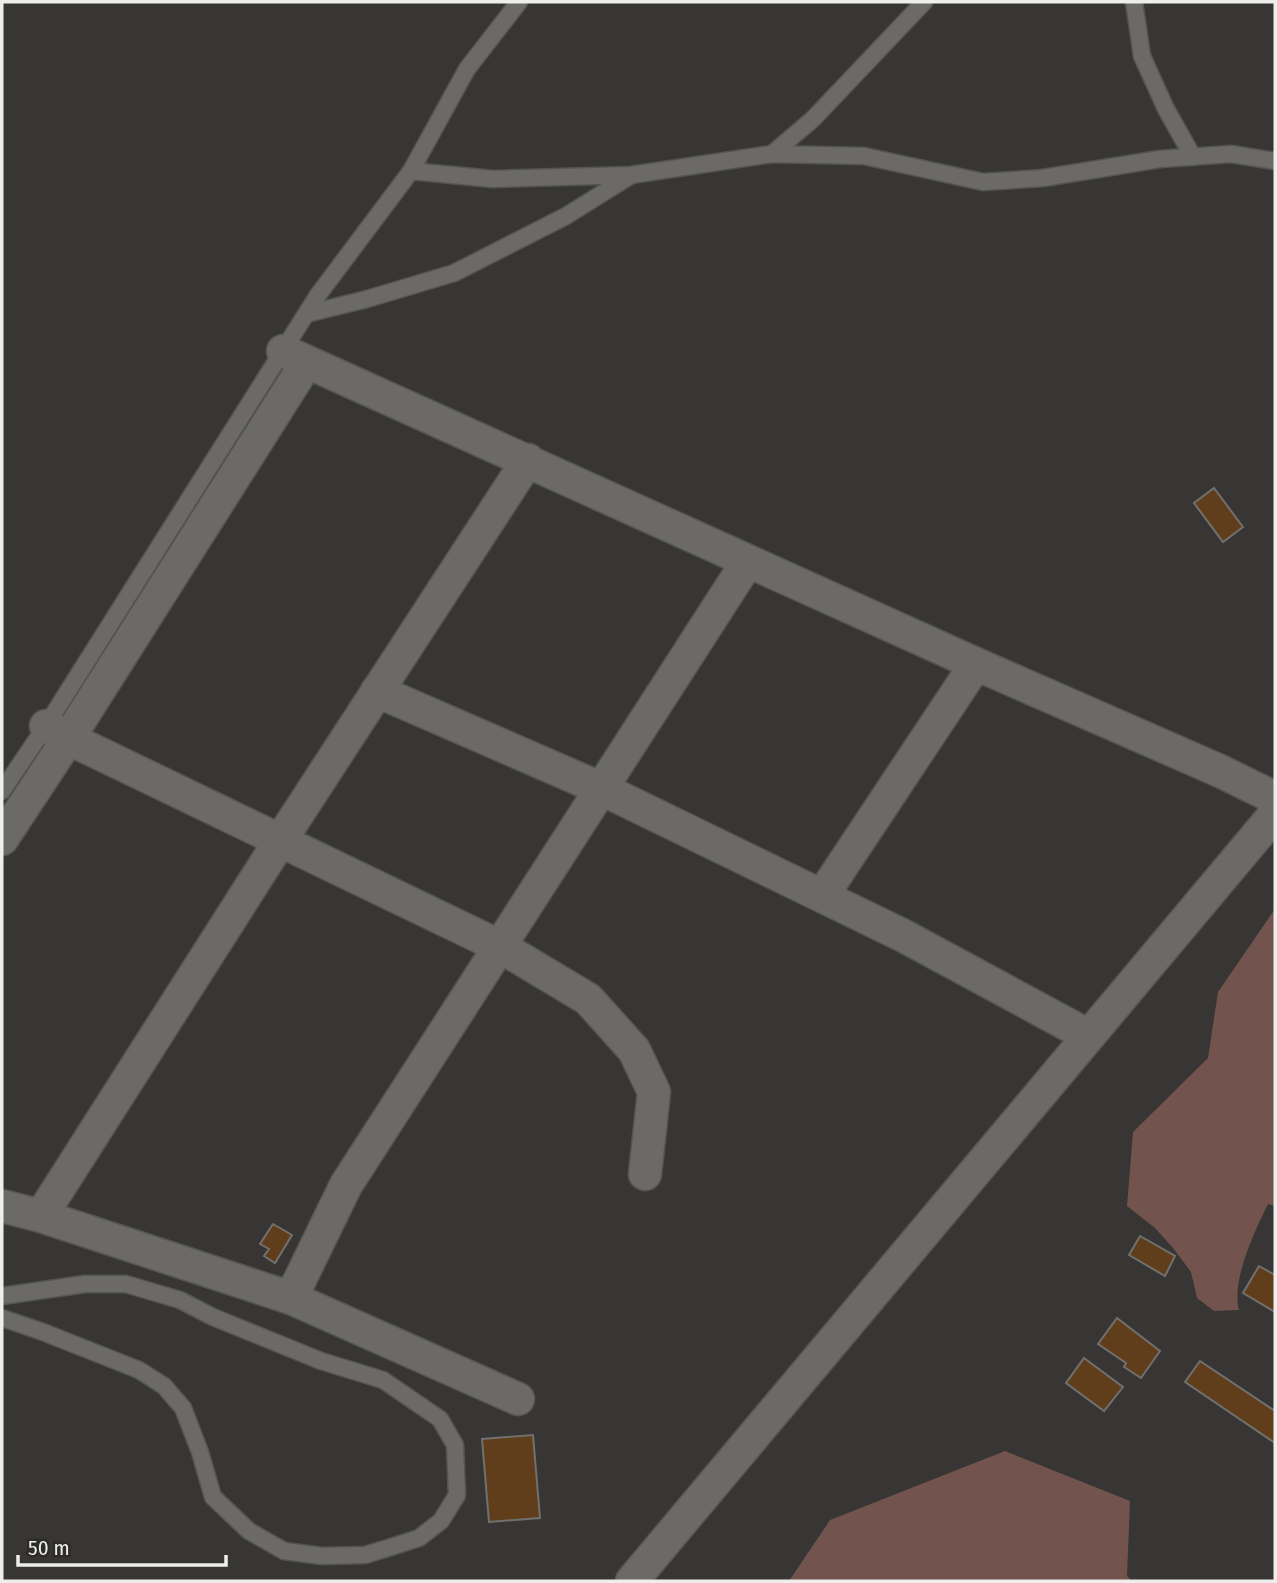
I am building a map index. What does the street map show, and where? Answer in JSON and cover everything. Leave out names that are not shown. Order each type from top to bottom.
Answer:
[{"type":"street","points":[[2,839],[57,732],[295,357],[1275,798]]},
{"type":"street","points":[[41,1216],[280,841],[528,460]]},
{"type":"street","points":[[291,1298],[346,1185],[748,561]]},
{"type":"street","points":[[822,897],[976,664]]},
{"type":"street","points":[[377,691],[602,789],[904,936],[1087,1035]]},
{"type":"street","points":[[57,732],[501,947],[588,999],[634,1050],[654,1093],[645,1174]]},
{"type":"street","points":[[632,1581],[1275,814]]},
{"type":"street","points":[[2,1206],[41,1216],[291,1298],[518,1399]]},
{"type":"lane","points":[[295,357],[306,314],[411,171],[467,69],[508,2]]},
{"type":"lane","points":[[467,69],[519,2]]},
{"type":"lane","points":[[772,154],[813,119],[924,2]]},
{"type":"lane","points":[[1134,2],[1142,56],[1166,109],[1193,157]]},
{"type":"lane","points":[[411,171],[493,179],[631,175],[772,154],[864,156],[983,182],[1043,178],[1160,159],[1231,154],[1275,160]]},
{"type":"lane","points":[[306,314],[454,273],[566,216],[631,175]]},
{"type":"lane","points":[[2,791],[57,732]]},
{"type":"lane","points":[[2,1296],[85,1284],[126,1284],[180,1300],[213,1317],[321,1361],[383,1380],[440,1419],[455,1445],[457,1495],[441,1521],[419,1538],[365,1555],[322,1556],[284,1552],[249,1531],[213,1497],[183,1408],[164,1386],[139,1370],[2,1318]]},
{"type":"shaded area","points":[[1275,909],[1275,1206],[1268,1204],[1246,1256],[1238,1285],[1239,1310],[1214,1311],[1197,1298],[1191,1272],[1173,1248],[1155,1228],[1127,1206],[1133,1132],[1208,1058],[1218,992]]},
{"type":"shaded area","points":[[1005,1451],[1130,1501],[1127,1576],[1132,1581],[789,1581],[830,1520]]},
{"type":"building","points":[[1214,488],[1243,527],[1223,542],[1194,503]]},
{"type":"building","points":[[273,1224],[292,1235],[275,1263],[264,1256],[269,1249],[260,1244]]},
{"type":"building","points":[[1140,1236],[1175,1256],[1165,1276],[1129,1255]]},
{"type":"building","points":[[1259,1266],[1275,1275],[1275,1312],[1243,1293]]},
{"type":"building","points":[[1117,1318],[1160,1351],[1141,1378],[1124,1367],[1126,1363],[1098,1344]]},
{"type":"building","points":[[1084,1358],[1123,1387],[1104,1411],[1066,1383]]},
{"type":"building","points":[[1200,1361],[1275,1411],[1275,1443],[1185,1382]]},
{"type":"building","points":[[533,1435],[540,1518],[489,1522],[482,1439]]}]
